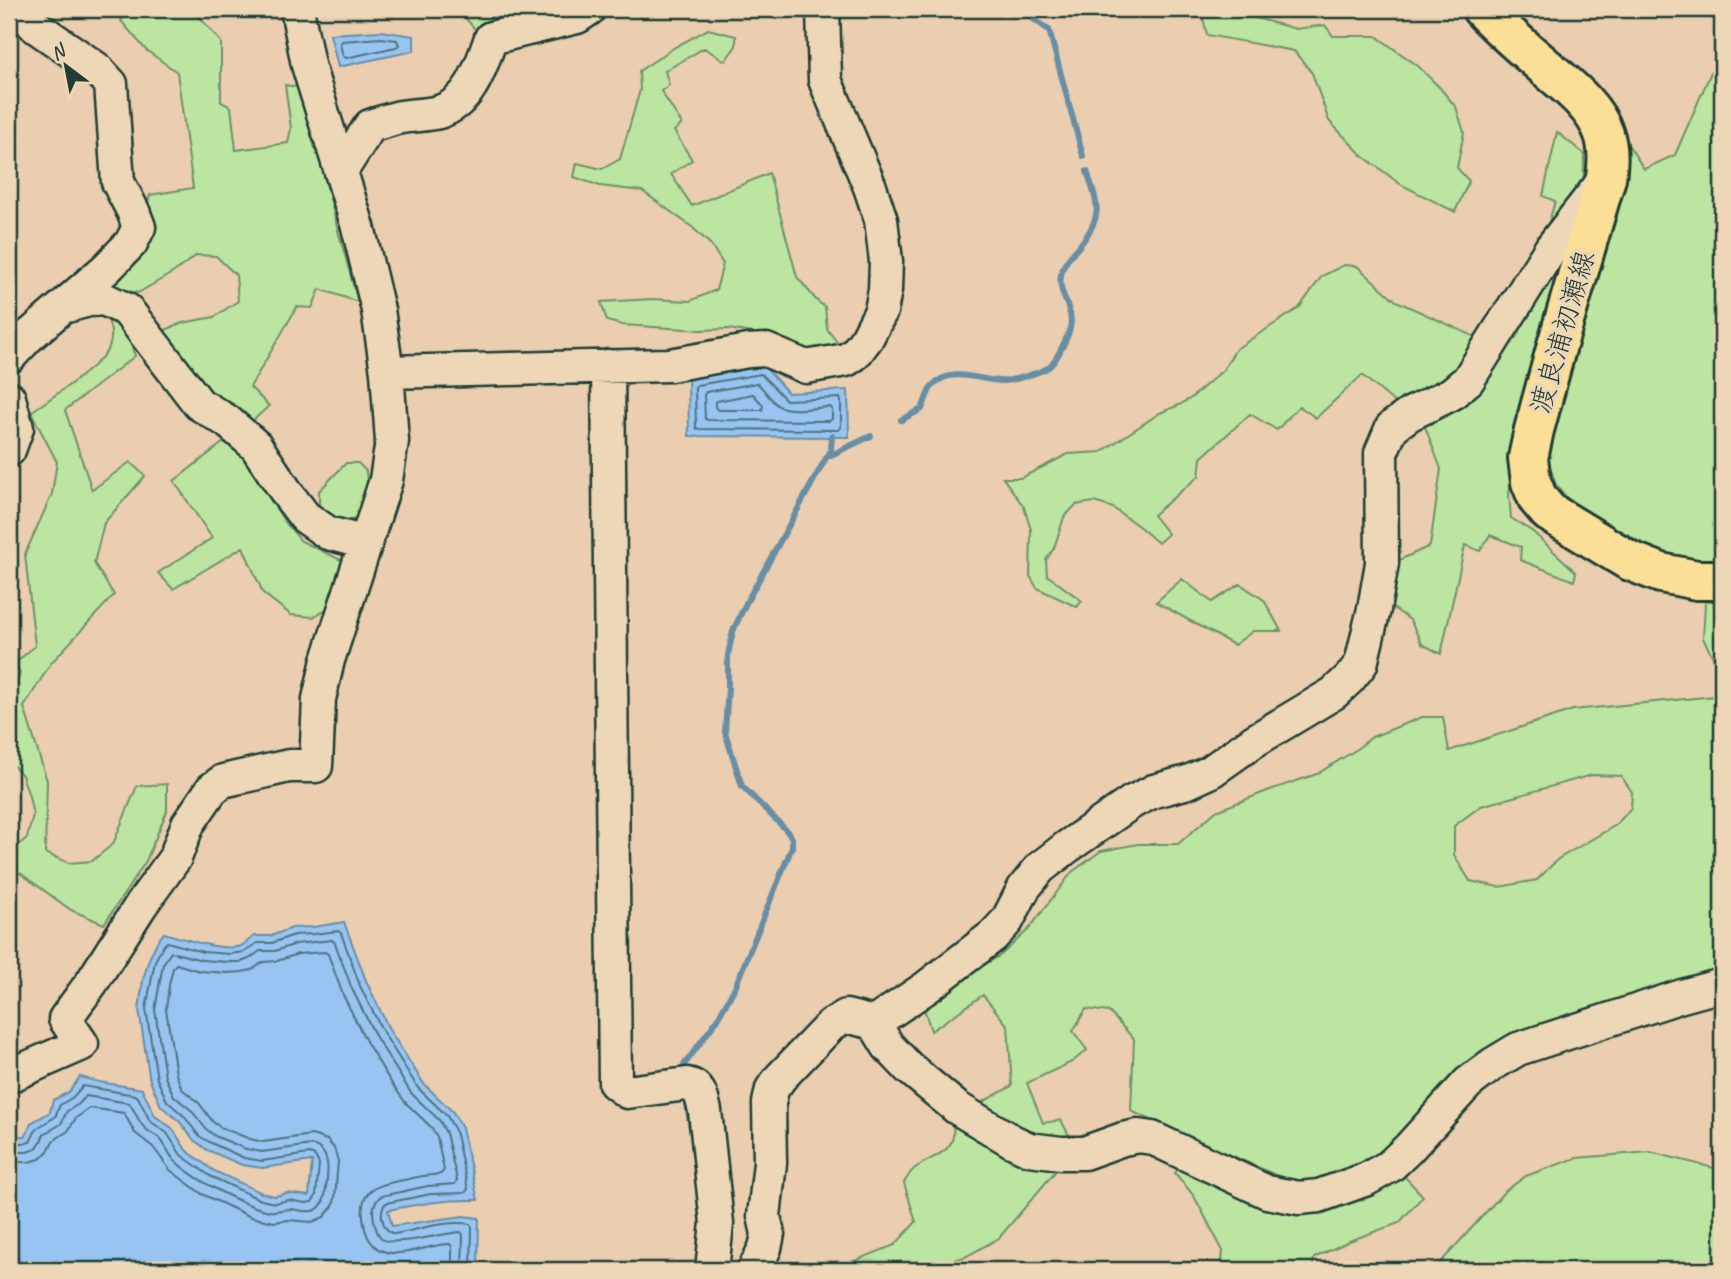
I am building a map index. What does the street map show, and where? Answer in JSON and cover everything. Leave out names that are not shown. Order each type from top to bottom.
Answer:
[{"type":"main road","name":"渡良浦初瀬線","points":[[1482,9],[1589,109],[1604,133],[1608,157],[1606,178],[1557,345],[1528,458],[1531,482],[1538,499],[1549,512],[1628,560],[1661,573],[1697,580],[1722,580]]},
{"type":"street","points":[[9,357],[29,335],[107,268],[131,243],[139,228],[118,182],[111,84],[97,69],[35,26],[20,9]]},
{"type":"street","points":[[9,1076],[82,1044],[65,1019],[175,858],[188,824],[212,789],[223,781],[289,766],[316,766],[319,699],[328,660],[386,480],[392,441],[387,372],[378,310],[358,227],[308,65],[297,9]]},
{"type":"street","points":[[341,171],[370,126],[438,112],[449,108],[465,94],[478,75],[491,38],[577,17],[589,9]]},
{"type":"street","points":[[387,372],[670,365],[748,351],[766,351],[806,367],[846,360],[855,354],[881,311],[886,290],[886,261],[881,220],[870,187],[825,80],[823,9]]},
{"type":"street","points":[[874,1023],[927,987],[993,936],[1007,921],[1024,888],[1040,868],[1067,847],[1132,802],[1210,772],[1254,741],[1334,693],[1349,679],[1361,664],[1382,563],[1381,453],[1392,427],[1410,414],[1451,394],[1468,380],[1551,248],[1606,178]]},
{"type":"street","points":[[60,308],[104,299],[127,310],[199,404],[227,421],[256,446],[305,517],[328,533],[366,543]]},
{"type":"street","points":[[608,366],[615,1083],[627,1093],[687,1084],[694,1085],[700,1093],[705,1111],[716,1223],[712,1270]]},
{"type":"street","points":[[9,398],[17,428],[9,450]]},
{"type":"street","points":[[754,1270],[765,1248],[768,1234],[764,1216],[770,1163],[769,1103],[772,1090],[780,1078],[831,1025],[846,1016],[874,1023],[888,1046],[947,1100],[1029,1149],[1084,1153],[1123,1139],[1139,1136],[1152,1138],[1266,1192],[1299,1198],[1319,1196],[1348,1186],[1390,1166],[1468,1083],[1518,1049],[1722,985]]},
{"type":"green space","points":[[130,9],[195,9],[221,42],[221,102],[231,107],[236,150],[288,143],[291,128],[285,85],[303,88],[358,302],[320,289],[312,308],[297,307],[250,387],[269,406],[249,424],[209,394],[158,333],[182,323],[214,317],[238,301],[236,275],[216,256],[197,255],[138,293],[108,286],[144,215],[150,195],[193,188],[177,72],[146,50],[121,21]]},
{"type":"green space","points":[[458,9],[575,9],[479,34]]},
{"type":"green space","points":[[1201,9],[1223,9],[1296,29],[1325,25],[1333,36],[1376,36],[1418,66],[1456,107],[1464,132],[1457,168],[1469,181],[1455,212],[1400,184],[1363,156],[1329,121],[1312,73],[1294,51],[1207,35]]},
{"type":"green space","points":[[708,29],[736,36],[736,46],[725,61],[704,48],[665,71],[669,85],[661,91],[682,124],[674,131],[692,160],[671,174],[692,206],[769,173],[797,277],[825,307],[827,329],[839,345],[823,353],[802,350],[778,337],[728,329],[622,325],[607,321],[601,302],[653,299],[690,301],[716,290],[723,264],[711,245],[692,227],[642,191],[600,186],[574,177],[577,163],[602,169],[620,159],[640,90],[639,71]]},
{"type":"green space","points":[[1722,47],[1722,968],[1511,1037],[1373,1163],[1336,1178],[1296,1184],[1131,1111],[1134,1039],[1109,1012],[1086,1009],[1073,1031],[1087,1050],[1072,1062],[1027,1083],[1043,1123],[1061,1120],[1070,1137],[1059,1167],[999,1238],[965,1257],[932,1266],[903,1270],[841,1270],[849,1263],[895,1245],[916,1222],[904,1183],[910,1173],[949,1146],[954,1131],[952,1119],[1012,1086],[1008,1026],[983,995],[931,1031],[922,1002],[1001,955],[1029,929],[1072,872],[1101,851],[1138,844],[1178,844],[1216,811],[1317,774],[1372,737],[1422,717],[1443,717],[1449,751],[1573,710],[1715,696],[1720,671],[1703,638],[1707,570],[1665,558],[1627,534],[1593,522],[1575,507],[1556,485],[1547,457],[1624,138],[1644,169],[1675,155]],"holes":[[[1592,775],[1621,776],[1632,792],[1631,808],[1616,825],[1558,859],[1537,880],[1499,887],[1470,881],[1454,855],[1454,826],[1481,806]]]},
{"type":"green space","points":[[1557,132],[1584,154],[1583,226],[1520,410],[1509,495],[1511,518],[1533,532],[1576,572],[1574,581],[1520,560],[1521,547],[1490,535],[1480,551],[1465,545],[1441,654],[1422,644],[1410,620],[1386,603],[1397,561],[1430,546],[1441,469],[1426,429],[1362,375],[1316,418],[1299,406],[1277,430],[1250,414],[1201,458],[1199,476],[1153,515],[1168,534],[1158,543],[1113,508],[1094,502],[1076,505],[1064,517],[1054,548],[1046,560],[1047,575],[1082,601],[1077,607],[1037,588],[1030,576],[1031,530],[1024,507],[1003,478],[1021,478],[1068,454],[1101,452],[1160,413],[1191,398],[1223,370],[1236,349],[1299,308],[1322,276],[1344,265],[1357,266],[1396,301],[1484,341],[1544,239],[1555,201],[1543,196]]},
{"type":"green space","points":[[107,317],[123,323],[135,356],[65,410],[92,490],[130,462],[145,476],[104,523],[94,563],[114,595],[51,663],[24,707],[47,781],[45,853],[69,863],[92,861],[113,844],[137,786],[167,784],[167,811],[146,861],[104,924],[71,910],[20,873],[9,871],[9,852],[27,838],[33,815],[22,775],[9,761],[9,704],[20,673],[15,663],[35,646],[25,554],[52,494],[57,462],[31,412],[75,381],[106,352],[111,337]]},
{"type":"green space","points":[[229,438],[249,464],[284,521],[301,541],[343,561],[328,608],[313,617],[291,615],[263,593],[243,547],[173,589],[158,573],[212,538],[174,481]]},
{"type":"green space","points":[[346,463],[358,463],[366,471],[368,491],[365,513],[341,521],[331,518],[319,508],[319,491]]},
{"type":"green space","points":[[1182,579],[1212,602],[1240,584],[1264,600],[1281,631],[1253,631],[1234,645],[1156,602]]},
{"type":"green space","points":[[1650,1152],[1722,1170],[1722,1270],[1434,1270],[1504,1192],[1526,1176],[1576,1158]]},
{"type":"green space","points":[[1183,1163],[1259,1202],[1379,1183],[1404,1176],[1423,1196],[1399,1223],[1349,1241],[1314,1258],[1312,1270],[1221,1270],[1223,1251],[1194,1196],[1175,1173]]},
{"type":"water","points":[[381,31],[414,36],[414,51],[338,67],[330,34]]},
{"type":"water","points":[[764,366],[788,393],[848,390],[849,437],[689,436],[688,379]]},
{"type":"water","points":[[344,922],[367,983],[390,1031],[424,1084],[453,1112],[462,1128],[478,1200],[444,1201],[388,1210],[392,1226],[463,1216],[479,1218],[478,1270],[9,1270],[9,1136],[26,1136],[31,1123],[50,1112],[53,1100],[69,1092],[80,1077],[142,1089],[155,1116],[172,1128],[186,1150],[214,1171],[262,1193],[275,1196],[287,1193],[309,1196],[312,1161],[262,1168],[242,1165],[207,1150],[161,1106],[150,1081],[139,1010],[149,959],[164,933],[202,944],[233,947],[241,946],[254,936],[271,936],[292,928]]},
{"type":"waterway","points":[[1019,9],[1049,30],[1083,156]]},
{"type":"waterway","points":[[901,420],[922,409],[931,387],[941,379],[958,375],[1005,381],[1035,373],[1053,363],[1067,337],[1071,320],[1061,287],[1062,271],[1067,260],[1088,234],[1096,217],[1096,202],[1087,171]]},
{"type":"waterway","points":[[683,1077],[684,1065],[717,1020],[735,987],[792,847],[792,838],[786,830],[742,786],[725,732],[728,655],[733,631],[746,603],[831,449],[832,436]]},
{"type":"waterway","points":[[829,456],[871,436]]},
{"type":"waterway","points":[[686,1098],[692,1135]]}]
